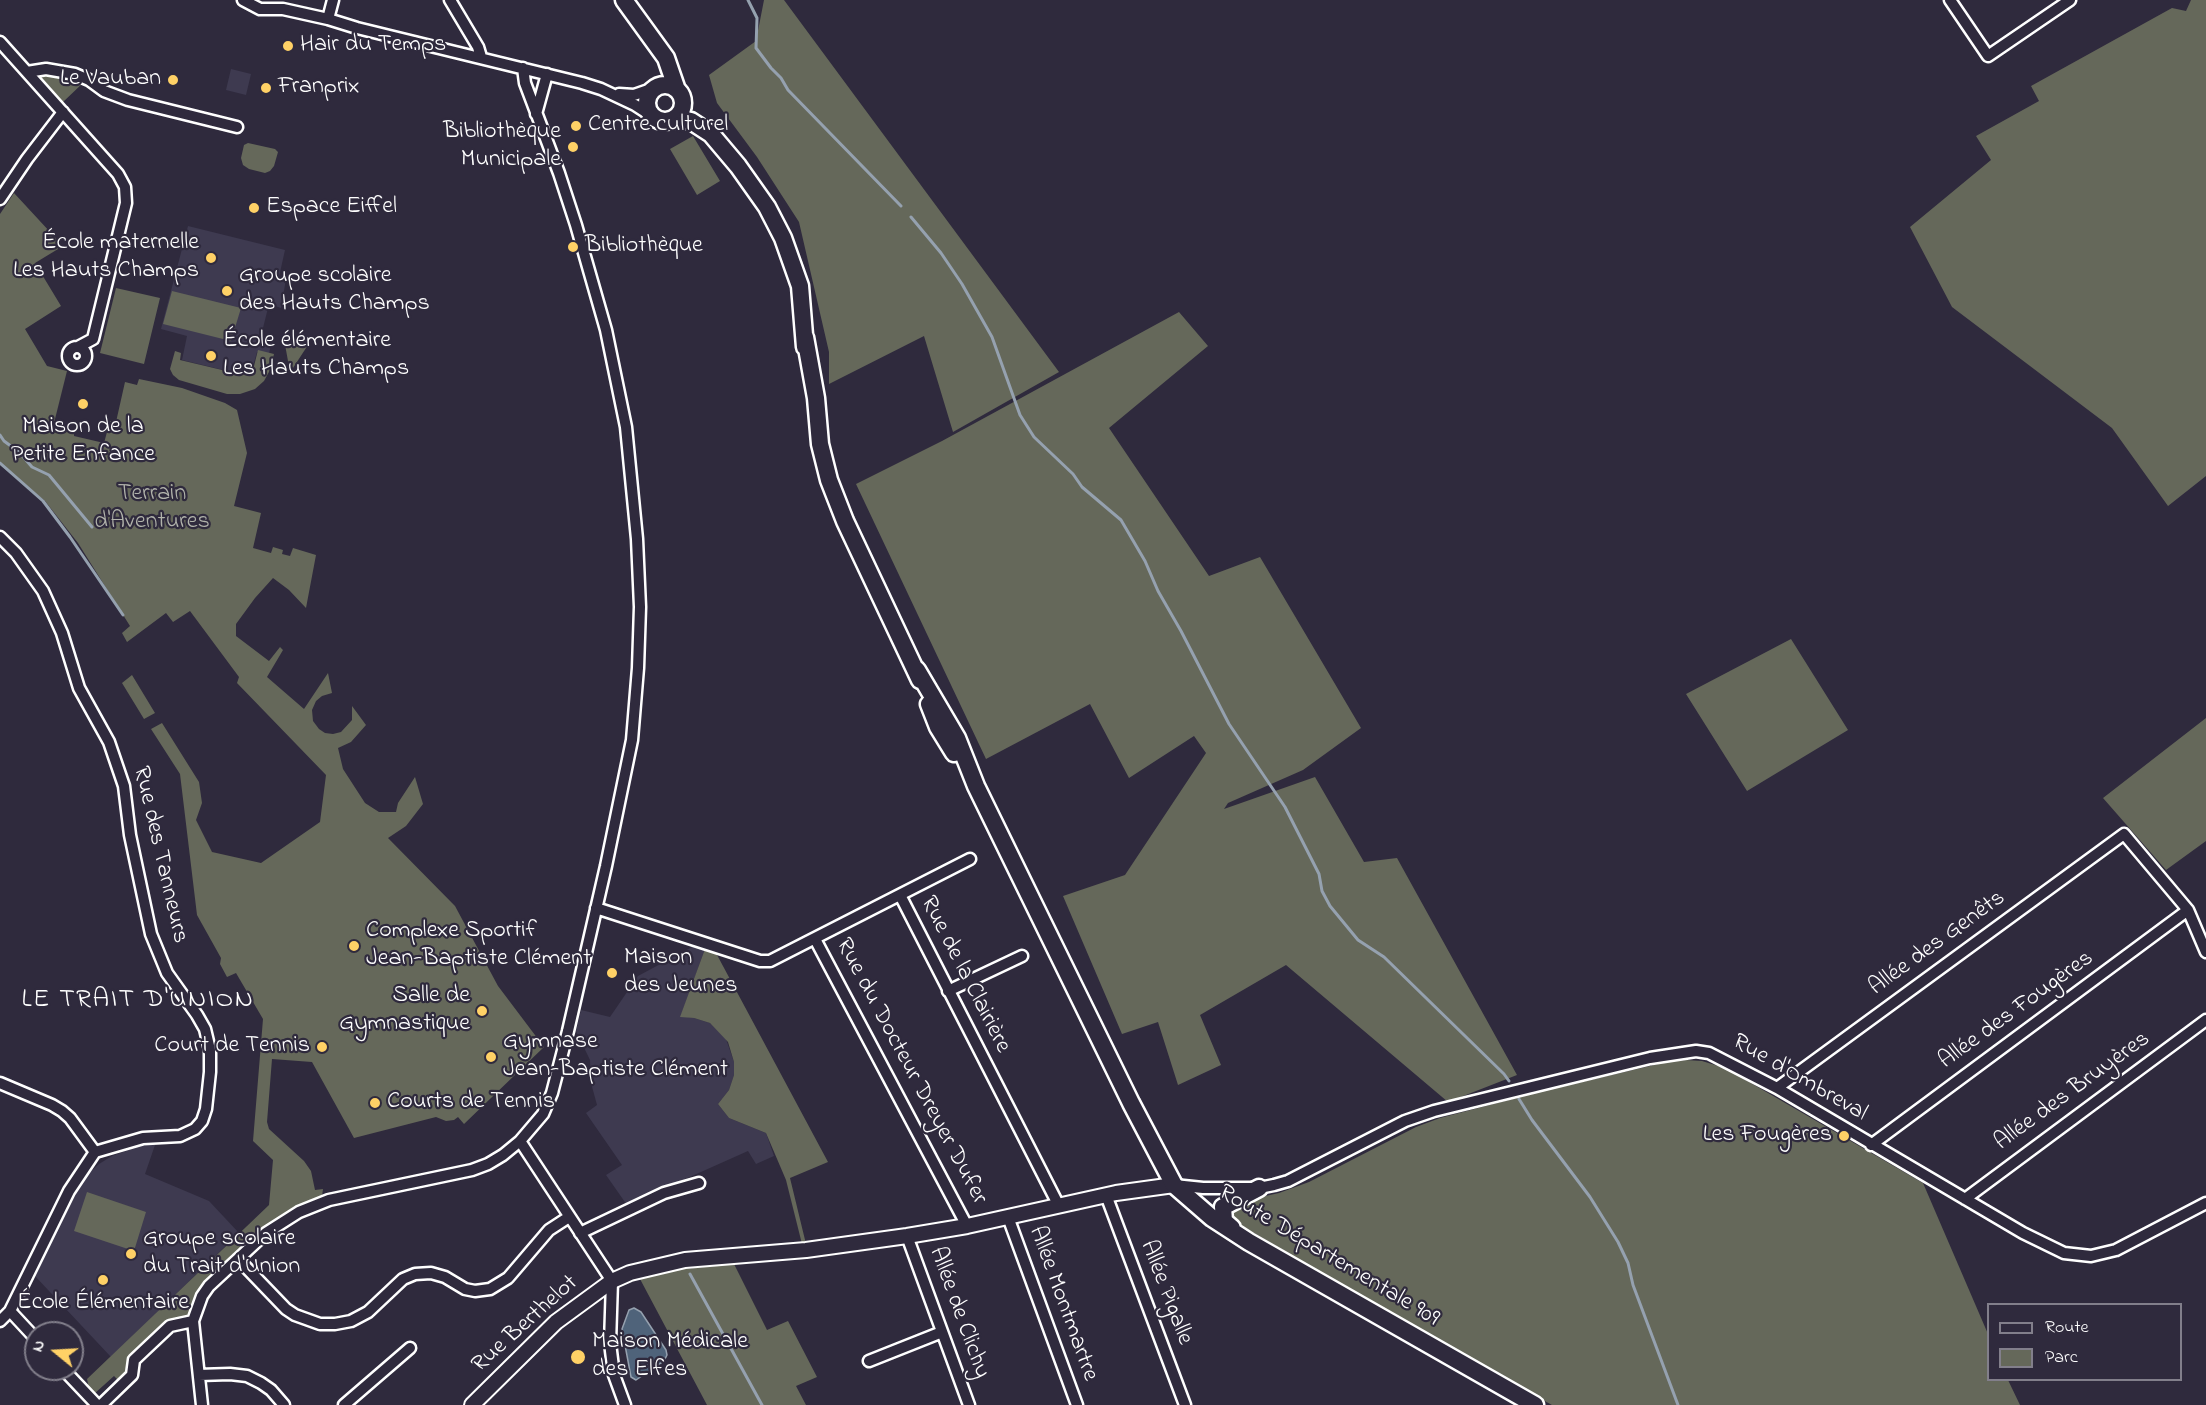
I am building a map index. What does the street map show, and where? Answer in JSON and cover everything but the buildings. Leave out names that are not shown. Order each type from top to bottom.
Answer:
[{"type":"main road","points":[[629,4],[670,66],[680,93],[683,104],[681,112],[670,120]]},
{"type":"main road","points":[[648,34],[661,64],[660,79],[647,101],[652,116],[658,120],[686,120],[700,125],[719,142],[738,166]]},
{"type":"main road","points":[[654,88],[666,85],[680,93],[696,112],[720,132],[738,166]]},
{"type":"main road","name":"Route Départementale 909","points":[[738,166],[775,220],[800,286],[804,332],[816,398],[820,444],[829,480],[845,521],[917,670],[950,723],[976,786],[1131,1103],[1174,1185],[1212,1218],[1249,1242],[1535,1405]]},
{"type":"main road","points":[[1249,1242],[1224,1221],[1223,1207],[1259,1188]]},
{"type":"street","points":[[243,0],[260,9],[284,9],[328,19],[628,95],[645,93],[654,88]]},
{"type":"street","points":[[328,19],[333,0]]},
{"type":"street","points":[[450,0],[478,47],[481,57]]},
{"type":"street","points":[[1950,0],[1988,56],[2070,0]]},
{"type":"street","points":[[462,20],[467,41],[464,53]]},
{"type":"street","points":[[0,42],[118,174],[125,187],[127,195],[93,339],[78,347]]},
{"type":"street","points":[[202,1405],[193,1321],[198,1305],[205,1291],[266,1233],[299,1212],[329,1200],[472,1170],[496,1160],[520,1141],[543,1114],[552,1093],[596,908],[632,740],[640,607],[637,540],[626,427],[610,351],[576,225],[525,83],[522,68]]},
{"type":"street","points":[[27,72],[57,70],[88,80],[104,91],[128,100],[237,127]]},
{"type":"street","points":[[536,114],[547,74]]},
{"type":"street","points":[[601,89],[641,107],[652,116]]},
{"type":"street","points":[[0,199],[38,143],[63,112]]},
{"type":"street","name":"Rue des Tanneurs","points":[[0,537],[16,553],[43,591],[56,617],[80,688],[109,742],[124,786],[134,855],[151,934],[167,973],[205,1029],[210,1050],[206,1109],[195,1130],[180,1136],[143,1138],[95,1152]]},
{"type":"street","name":"Allée des Genêts","points":[[1777,1088],[2124,834],[2188,910]]},
{"type":"street","points":[[900,895],[970,859]]},
{"type":"street","name":"Rue de la Clairière","points":[[596,908],[760,961],[776,960],[900,895],[1059,1206]]},
{"type":"street","points":[[2188,910],[2206,952]]},
{"type":"street","name":"Allée des Fougères","points":[[1871,1145],[2188,910]]},
{"type":"street","name":"Rue du Docteur Dreyer Dufer","points":[[815,939],[968,1226]]},
{"type":"street","points":[[948,991],[1022,956]]},
{"type":"street","name":"Allée des Bruyères","points":[[1965,1199],[2206,1020]]},
{"type":"street","name":"Rue d'Ombreval","points":[[1174,1185],[1203,1188],[1259,1188],[1288,1181],[1405,1121],[1434,1111],[1682,1052],[1709,1053],[1777,1088],[1871,1145],[2055,1250],[2091,1256],[2116,1250],[2206,1203]]},
{"type":"street","points":[[0,1083],[62,1111],[70,1118],[95,1152],[69,1191],[10,1311],[0,1321]]},
{"type":"street","points":[[520,1141],[612,1281],[610,1343],[614,1375],[625,1405]]},
{"type":"street","points":[[580,1233],[663,1193],[699,1183]]},
{"type":"street","name":"Rue Berthelot","points":[[472,1405],[556,1322],[612,1281],[630,1273],[685,1260],[806,1250],[907,1236],[968,1226],[1106,1195],[1174,1185]]},
{"type":"street","name":"Allée Pigalle","points":[[1106,1195],[1185,1405]]},
{"type":"street","points":[[238,1259],[295,1315],[320,1324],[335,1324],[351,1321],[368,1312],[403,1279],[415,1274],[431,1273],[445,1277],[465,1289],[475,1291],[490,1289],[508,1278],[543,1236],[569,1217]]},
{"type":"street","name":"Allée Montmartre","points":[[1008,1217],[1077,1405]]},
{"type":"street","name":"Allée de Clichy","points":[[907,1236],[969,1405]]},
{"type":"street","points":[[10,1311],[24,1326]]},
{"type":"street","points":[[102,1405],[132,1375],[134,1359],[170,1326],[193,1321]]},
{"type":"street","points":[[869,1361],[942,1332]]},
{"type":"street","points":[[344,1405],[411,1348]]},
{"type":"street","points":[[199,1375],[247,1376],[272,1390],[285,1405]]},
{"type":"street","points":[[74,1381],[96,1405]]},
{"type":"shaded area","points":[[231,69],[251,74],[246,95],[226,90]]},
{"type":"shaded area","name":"Groupe scolaire des Hauts Champs","points":[[188,226],[285,250],[279,277],[286,279],[281,308],[269,304],[261,336],[272,339],[269,354],[257,352],[251,373],[241,371],[240,374],[182,360],[187,336],[161,329]]},
{"type":"shaded area","points":[[694,946],[705,949],[681,1016],[710,1023],[726,1039],[734,1062],[734,1075],[729,1090],[718,1104],[729,1118],[766,1133],[774,1156],[756,1164],[748,1151],[627,1205],[606,1175],[622,1165],[586,1113],[597,1105],[591,1083],[590,1060],[576,1031],[581,1010],[610,1017],[638,976]]},
{"type":"shaded area","name":"Groupe scolaire du Trait d'Union","points":[[142,1145],[155,1145],[145,1174],[209,1201],[239,1233],[111,1357],[84,1328],[84,1321],[77,1321],[34,1275],[87,1175],[112,1156]]},
{"type":"green space","points":[[764,0],[784,0],[1059,372],[953,432],[924,336],[829,384],[829,352],[799,222],[757,157],[717,103],[709,75],[756,41]]},
{"type":"green space","points":[[2191,0],[2206,0],[2206,476],[2168,506],[2112,428],[1952,307],[1910,227],[1991,160],[1976,136],[2039,101],[2031,86],[2172,8],[2186,11]]},
{"type":"green space","points":[[45,74],[75,79],[83,83],[63,102],[40,76]]},
{"type":"green space","points":[[693,136],[720,181],[697,195],[670,149]]},
{"type":"green space","points":[[248,143],[275,149],[278,152],[270,171],[265,173],[243,165],[241,158],[244,145]]},
{"type":"green space","name":"Terrain d'Aventures","points":[[14,193],[63,246],[35,263],[61,306],[25,329],[47,366],[67,371],[53,427],[74,433],[74,436],[104,443],[110,421],[116,422],[125,382],[137,385],[139,379],[182,388],[225,403],[237,410],[247,453],[234,506],[261,513],[253,548],[271,553],[273,547],[283,550],[282,554],[290,556],[293,548],[316,555],[306,608],[289,590],[273,578],[236,624],[236,636],[269,661],[280,647],[283,650],[267,677],[304,709],[328,673],[332,693],[316,701],[312,710],[313,721],[325,733],[341,732],[352,720],[352,706],[366,725],[351,742],[338,748],[343,769],[365,803],[379,812],[396,812],[398,803],[415,777],[423,804],[406,826],[388,838],[455,906],[498,986],[544,1047],[464,1124],[458,1117],[446,1121],[436,1117],[354,1138],[312,1062],[272,1059],[267,1122],[269,1129],[304,1161],[311,1171],[315,1190],[323,1189],[322,1196],[318,1200],[281,1216],[265,1228],[198,1291],[192,1316],[166,1321],[128,1357],[127,1374],[120,1382],[114,1376],[94,1394],[89,1388],[87,1379],[269,1205],[273,1160],[253,1141],[263,1019],[236,973],[227,977],[220,964],[221,958],[197,915],[180,774],[151,729],[162,723],[199,782],[202,803],[196,820],[212,852],[261,863],[320,822],[326,775],[237,683],[239,677],[190,611],[173,622],[166,613],[127,642],[122,633],[130,626],[78,543],[45,501],[0,465],[0,214]]},
{"type":"green space","points":[[116,288],[160,298],[144,364],[100,353]]},
{"type":"green space","points":[[172,291],[241,308],[231,341],[163,324]]},
{"type":"green space","points":[[1179,312],[1208,346],[1109,428],[1209,576],[1260,557],[1361,728],[1303,770],[1228,803],[1224,809],[1315,777],[1364,862],[1397,858],[1517,1075],[1448,1102],[1286,965],[1200,1015],[1221,1065],[1178,1085],[1158,1022],[1122,1034],[1063,896],[1125,875],[1206,753],[1194,736],[1129,778],[1090,704],[986,759],[856,484],[942,441]]},
{"type":"green space","points":[[284,339],[308,345],[293,368],[288,361]]},
{"type":"green space","points":[[258,350],[274,354],[270,370],[264,381],[255,389],[240,394],[227,394],[179,380],[170,369],[175,351],[181,353],[180,360],[239,374],[241,371],[252,374]]},
{"type":"green space","points":[[1791,639],[1848,730],[1747,791],[1686,694]]},
{"type":"green space","points":[[132,675],[155,713],[144,719],[122,683]]},
{"type":"green space","points":[[2206,718],[2206,841],[2166,870],[2103,798]]},
{"type":"green space","points":[[705,949],[716,953],[828,1162],[790,1178],[806,1244],[802,1244],[786,1180],[766,1133],[729,1118],[718,1104],[729,1090],[734,1075],[734,1062],[728,1042],[710,1023],[680,1017]]},
{"type":"green space","points":[[1671,1061],[1702,1061],[1725,1068],[1923,1183],[1987,1332],[1987,1381],[2008,1381],[2020,1405],[1552,1405],[1422,1333],[1229,1218],[1234,1203],[1279,1193],[1309,1182],[1416,1127],[1440,1118]]},
{"type":"green space","points":[[87,1192],[146,1212],[134,1251],[74,1231]]},
{"type":"green space","points":[[734,1264],[767,1330],[788,1321],[817,1377],[796,1386],[806,1405],[707,1405],[640,1279],[674,1270]]},
{"type":"water","points":[[634,1308],[641,1312],[667,1355],[664,1361],[636,1380],[631,1377],[622,1329],[629,1310]]},
{"type":"waterway","points":[[748,0],[757,18],[756,48],[788,90],[901,206]]},
{"type":"waterway","points":[[911,217],[941,253],[962,284],[992,337],[1020,415],[1034,437],[1073,474],[1082,487],[1121,520],[1145,561],[1158,591],[1229,724],[1285,807],[1319,874],[1322,891],[1330,906],[1358,940],[1384,957],[1509,1081]]},
{"type":"waterway","points":[[0,435],[32,467],[49,475],[92,527]]},
{"type":"waterway","points":[[0,463],[43,501],[123,615]]},
{"type":"waterway","points":[[1519,1099],[1590,1197],[1618,1242],[1628,1263],[1633,1285],[1678,1405]]},
{"type":"waterway","points":[[690,1274],[762,1405]]},
{"type":"place","name":"Hair du Temps","points":[[288,46]]},
{"type":"place","name":"Le Vauban","points":[[173,80]]},
{"type":"place","name":"Franprix","points":[[266,88]]},
{"type":"place","name":"Centre culturel","points":[[576,126]]},
{"type":"place","name":"Bibliothèque Municipale","points":[[573,147]]},
{"type":"place","name":"Espace Eiffel","points":[[254,208]]},
{"type":"place","name":"Bibliothèque","points":[[573,247]]},
{"type":"place","name":"École maternelle Les Hauts Champs","points":[[211,258]]},
{"type":"place","name":"Groupe scolaire des Hauts Champs","points":[[227,291]]},
{"type":"place","name":"École élémentaire Les Hauts Champs","points":[[211,356]]},
{"type":"place","name":"Maison de la Petite Enfance","points":[[83,404]]},
{"type":"place","name":"Complexe Sportif Jean-Baptiste Clément","points":[[354,946]]},
{"type":"place","name":"Maison des Jeunes","points":[[612,973]]},
{"type":"place","name":"Salle de Gymnastique","points":[[482,1011]]},
{"type":"place","name":"Court de Tennis","points":[[322,1047]]},
{"type":"place","name":"Gymnase Jean-Baptiste Clément","points":[[491,1057]]},
{"type":"place","name":"Courts de Tennis","points":[[375,1103]]},
{"type":"place","name":"Les Fougères","points":[[1844,1136]]},
{"type":"place","name":"Groupe scolaire du Trait d'Union","points":[[131,1254]]},
{"type":"place","name":"École Élémentaire","points":[[103,1280]]},
{"type":"place","name":"Maison Médicale des Elfes","points":[[578,1357]]},
{"type":"district","name":"LE TRAIT D'UNION","points":[[138,1002]]}]
